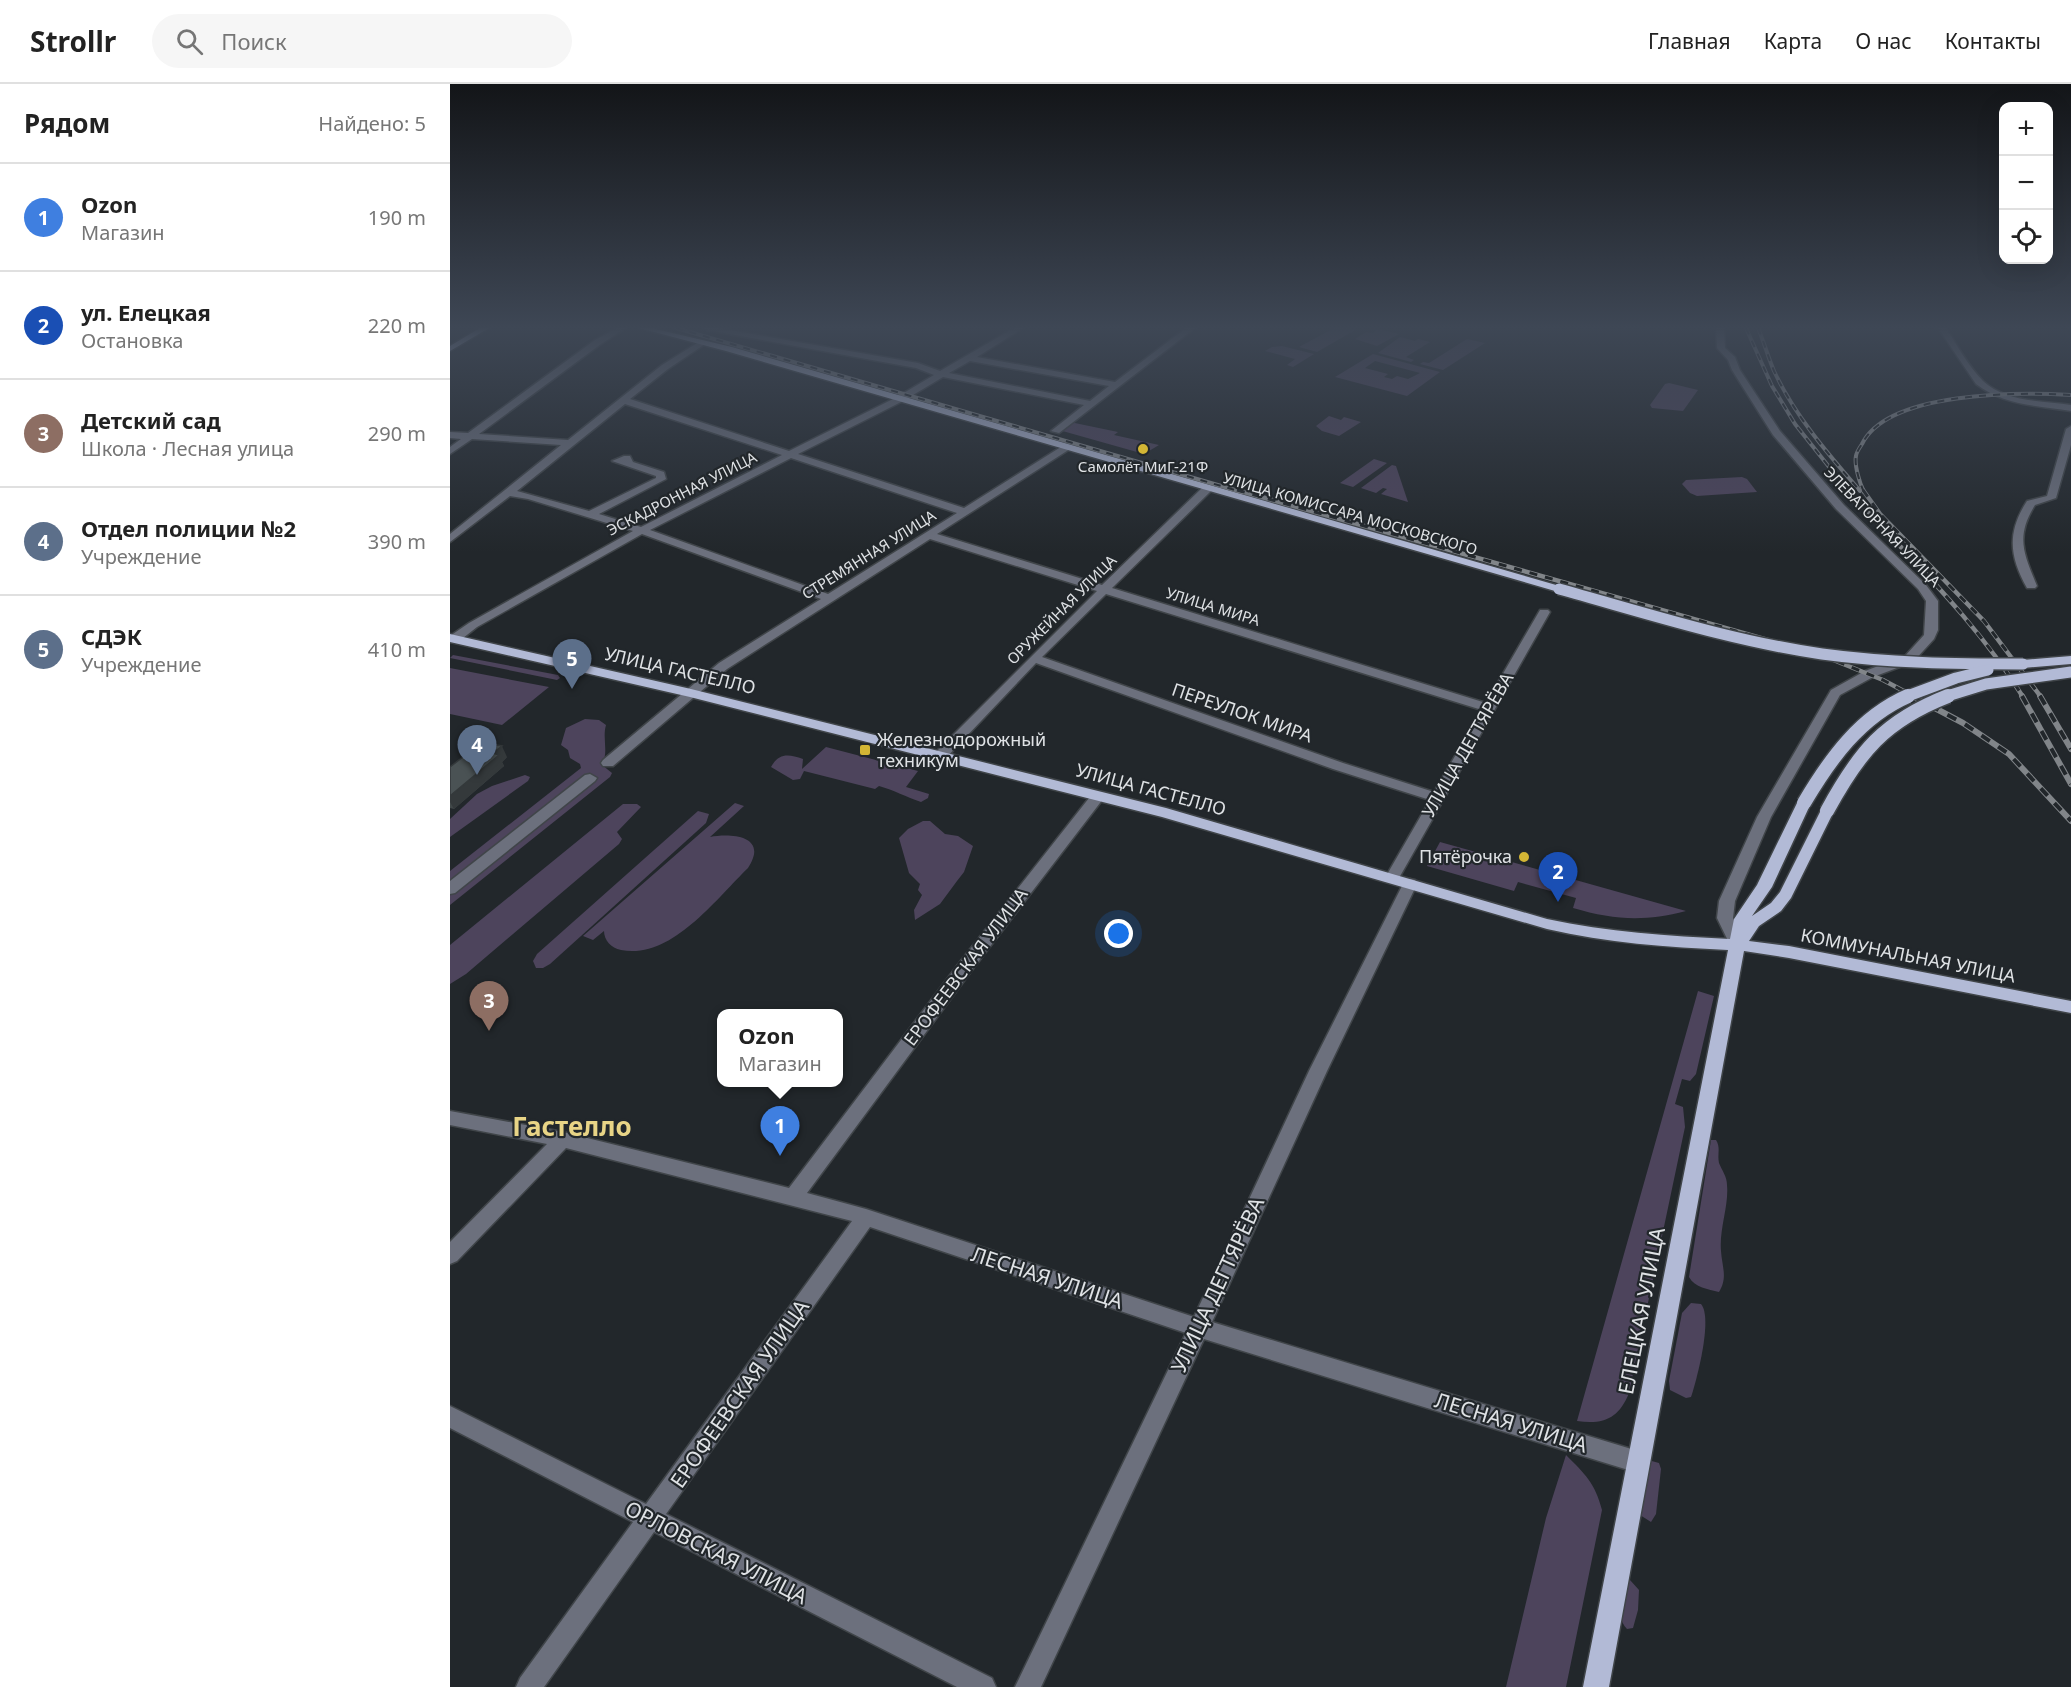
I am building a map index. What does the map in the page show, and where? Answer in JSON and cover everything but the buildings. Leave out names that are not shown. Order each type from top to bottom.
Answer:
[{"type":"main road","name":"УЛИЦА КОМИССАРА МОСКОВСКОГО","points":[[913,403],[1207,489],[1719,632],[1810,652],[1906,662],[2023,664]]},
{"type":"main road","name":"УЛИЦА ГАСТЕЛЛО","points":[[452,638],[691,693],[1098,796],[1243,834],[1547,924],[1591,934],[1681,944],[1738,945]]},
{"type":"main road","points":[[2023,664],[2071,660]]},
{"type":"main road","name":"ЕЛЕЦКАЯ УЛИЦА","points":[[1596,1687],[1742,919],[1764,887],[1804,803],[1830,758],[1858,728],[1886,708],[1937,683],[2023,664]]},
{"type":"main road","points":[[1738,945],[1754,922],[1776,907],[1786,894],[1839,787],[1863,752],[1895,724],[1916,710],[1943,698],[1992,682],[2071,672]]},
{"type":"main road","name":"КОММУНАЛЬНАЯ УЛИЦА","points":[[1738,945],[1830,960],[2071,1007]]},
{"type":"street","points":[[450,451],[515,403]]},
{"type":"street","points":[[450,539],[619,403]]},
{"type":"street","points":[[632,403],[965,513]]},
{"type":"street","name":"ЭСКАДРОННАЯ УЛИЦА","points":[[452,638],[642,530],[893,403]]},
{"type":"street","points":[[1086,403],[1092,404]]},
{"type":"street","name":"ЭЛЕВАТОРНАЯ УЛИЦА","points":[[1738,945],[1725,915],[1735,879],[1764,817],[1826,705],[1845,685],[1913,656],[1932,630],[1932,602],[1922,586],[1840,507],[1776,433],[1757,403]]},
{"type":"street","points":[[2044,403],[2071,408]]},
{"type":"street","points":[[1056,431],[1092,404]]},
{"type":"street","points":[[2031,586],[2017,547],[2017,528],[2031,503],[2051,498],[2071,429]]},
{"type":"street","points":[[450,435],[569,443]]},
{"type":"street","name":"СТРЕМЯННАЯ УЛИЦА","points":[[608,763],[723,666],[1067,447]]},
{"type":"street","points":[[590,514],[662,479],[661,474],[628,464]]},
{"type":"street","name":"ОРУЖЕЙНАЯ УЛИЦА","points":[[940,756],[1034,658],[1207,489]]},
{"type":"street","points":[[507,492],[530,496],[642,530],[829,598]]},
{"type":"street","name":"УЛИЦА МИРА","points":[[928,535],[1488,708]]},
{"type":"street","name":"УЛИЦА ДЕГТЯРЁВА","points":[[1028,1687],[1199,1328],[1318,1071],[1439,798],[1544,612]]},
{"type":"street","name":"ПЕРЕУЛОК МИРА","points":[[1034,658],[1338,766],[1439,798]]},
{"type":"street","points":[[450,889],[590,778]]},
{"type":"street","name":"ЕРОФЕЕВСКАЯ УЛИЦА","points":[[793,1197],[1098,796]]},
{"type":"street","name":"ЛЕСНАЯ УЛИЦА","points":[[450,1118],[562,1140],[866,1217],[1199,1328],[1638,1462]]},
{"type":"street","points":[[450,1255],[562,1140]]},
{"type":"street","name":"ЕРОФЕЕВСКАЯ УЛИЦА","points":[[529,1687],[866,1217]]},
{"type":"street","name":"ОРЛОВСКАЯ УЛИЦА","points":[[450,1417],[983,1687]]},
{"type":"shaded area","points":[[1652,403],[1689,403],[1683,411],[1652,408]]},
{"type":"shaded area","points":[[1329,416],[1361,422],[1339,436],[1322,431],[1316,426]]},
{"type":"shaded area","points":[[1070,422],[1118,432],[1114,435],[1159,445],[1144,454],[1059,430]]},
{"type":"shaded area","points":[[1374,459],[1387,463],[1353,487],[1340,483]]},
{"type":"shaded area","points":[[1392,465],[1396,466],[1408,502],[1381,494],[1387,489],[1383,488],[1376,493],[1361,488]]},
{"type":"shaded area","points":[[1742,477],[1747,479],[1757,492],[1697,496],[1690,493],[1682,484],[1686,480]]},
{"type":"shaded area","points":[[453,655],[558,675],[560,678],[557,680],[450,658]]},
{"type":"shaded area","points":[[450,668],[549,687],[502,725],[450,714]]},
{"type":"shaded area","points":[[585,719],[599,720],[606,725],[605,755],[602,765],[612,773],[610,777],[450,905],[450,871],[581,768],[580,764],[570,758],[568,750],[561,745],[566,728]]},
{"type":"shaded area","points":[[826,747],[918,771],[906,787],[929,794],[928,798],[921,802],[879,786],[875,789],[804,771],[800,779],[793,780],[771,767],[781,757],[793,756],[803,759],[802,769]]},
{"type":"shaded area","points":[[525,775],[530,777],[528,781],[450,837],[450,819],[477,794],[492,786]]},
{"type":"shaded area","points":[[735,803],[744,806],[710,837],[728,836],[745,839],[754,849],[753,857],[748,868],[691,925],[657,946],[639,951],[621,950],[614,947],[607,940],[604,931],[593,940],[583,936]]},
{"type":"shaded area","points":[[623,804],[637,804],[641,807],[617,832],[622,839],[619,844],[466,974],[450,984],[450,945]]},
{"type":"shaded area","points":[[698,811],[709,814],[706,823],[550,964],[543,968],[536,968],[533,961],[537,954]]},
{"type":"shaded area","points":[[923,821],[930,821],[945,834],[958,836],[973,846],[964,872],[940,904],[915,920],[914,910],[922,895],[918,890],[920,884],[909,873],[899,838],[908,829]]},
{"type":"shaded area","points":[[1440,842],[1686,911],[1656,917],[1629,918],[1573,908],[1576,898],[1518,882],[1514,891],[1427,866]]},
{"type":"shaded area","points":[[1698,991],[1714,996],[1696,1074],[1690,1081],[1682,1079],[1675,1104],[1683,1107],[1685,1127],[1629,1393],[1625,1402],[1609,1418],[1595,1422],[1577,1421]]},
{"type":"shaded area","points":[[1711,1140],[1716,1140],[1719,1148],[1719,1163],[1727,1185],[1721,1243],[1724,1277],[1719,1292],[1698,1286],[1689,1277]]},
{"type":"shaded area","points":[[1691,1303],[1701,1304],[1704,1311],[1705,1335],[1694,1388],[1691,1397],[1686,1398],[1670,1390],[1669,1381],[1682,1313]]},
{"type":"shaded area","points":[[1566,1455],[1588,1480],[1602,1510],[1566,1687],[1506,1687],[1546,1518]]},
{"type":"shaded area","points":[[1648,1460],[1659,1463],[1661,1469],[1656,1514],[1651,1522],[1640,1515]]},
{"type":"shaded area","points":[[1625,1580],[1630,1580],[1639,1590],[1638,1610],[1633,1628],[1627,1629],[1620,1611],[1620,1599]]},
{"type":"railway","points":[[934,403],[1242,492]]},
{"type":"railway","points":[[1782,403],[1795,424],[1849,492]]},
{"type":"railway","points":[[1791,403],[1824,449],[1860,491]]},
{"type":"railway","points":[[1864,491],[1856,460],[1862,444],[1876,427],[1898,414],[1932,403]]},
{"type":"railway","points":[[1237,490],[1821,655],[1883,680],[1915,697]]},
{"type":"railway","points":[[1848,490],[1963,615],[2023,697]]},
{"type":"railway","points":[[1864,491],[1880,514],[1984,621],[2041,697]]},
{"type":"railway","points":[[1912,696],[1963,723],[2009,754],[2071,821]]},
{"type":"railway","points":[[2022,696],[2071,784]]},
{"type":"railway","points":[[2040,696],[2071,749]]},
{"type":"place","name":"Самолёт МиГ-21Ф","points":[[1143,449]]},
{"type":"place","name":"СДЭК","points":[[572,689]]},
{"type":"place","name":"Железнодорожный техникум","points":[[865,750]]},
{"type":"place","name":"Отдел полиции №2","points":[[477,775]]},
{"type":"place","name":"Пятёрочка","points":[[1524,857]]},
{"type":"place","name":"ул. Елецкая","points":[[1558,902]]},
{"type":"place","name":"Детский сад","points":[[489,1031]]},
{"type":"place","name":"Ozon","points":[[780,1156]]},
{"type":"district","name":"Гастелло","points":[[572,1127]]}]
